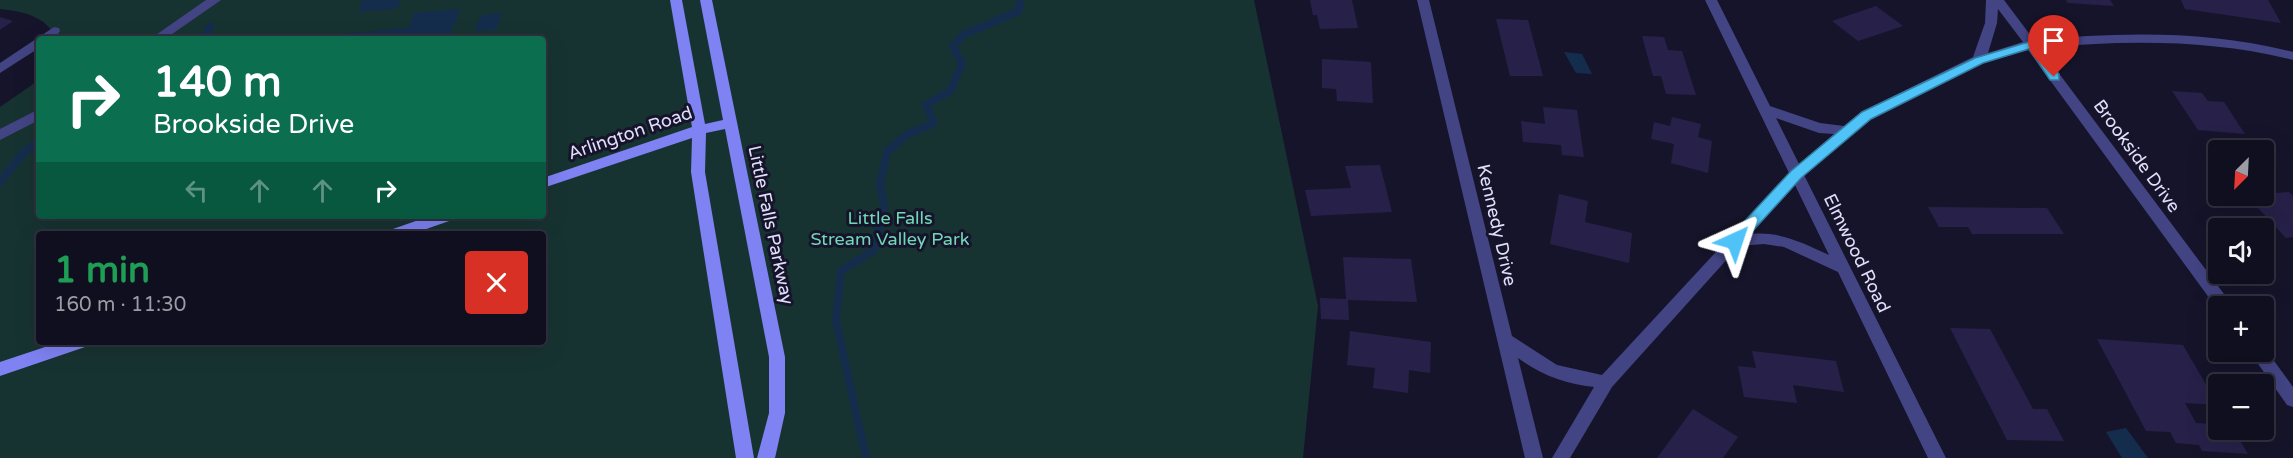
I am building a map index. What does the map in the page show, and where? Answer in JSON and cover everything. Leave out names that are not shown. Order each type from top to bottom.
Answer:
[{"type":"street","points":[[161,36],[215,0]]},
{"type":"street","points":[[676,0],[699,130],[698,172],[745,458]]},
{"type":"street","name":"Little Falls Parkway","points":[[706,0],[777,357],[777,413],[766,458]]},
{"type":"street","name":"Kennedy Drive","points":[[1423,0],[1534,458]]},
{"type":"street","name":"Elmwood Road","points":[[1711,0],[1937,458]]},
{"type":"street","points":[[1979,60],[1991,23],[1992,0]]},
{"type":"street","name":"Brookside Drive","points":[[1998,0],[2217,296]]},
{"type":"street","points":[[1561,458],[1606,382],[1796,174],[1866,116],[1979,60],[2032,45],[2091,39],[2191,40],[2259,47],[2293,56]]},
{"type":"street","points":[[0,69],[36,43]]},
{"type":"street","points":[[1764,109],[1819,128],[1848,130]]},
{"type":"street","points":[[0,135],[36,116]]},
{"type":"street","name":"Arlington Road","points":[[546,182],[699,130],[729,123]]},
{"type":"street","points":[[404,231],[438,219]]},
{"type":"street","points":[[1735,241],[1764,238],[1787,242],[1843,268]]},
{"type":"street","points":[[1504,338],[1530,359],[1549,370],[1573,379],[1606,382]]},
{"type":"street","points":[[0,369],[71,345]]},
{"type":"street","points":[[2265,362],[2293,400]]},
{"type":"green space","name":"Little Falls Stream Valley Park","points":[[0,0],[1254,0],[1318,306],[1303,458],[0,458],[0,107],[36,82],[36,219],[546,219],[546,36],[54,36],[47,25],[40,20],[16,11],[0,9]]},
{"type":"water","points":[[363,0],[401,0],[397,9],[358,12]]},
{"type":"water","points":[[461,9],[449,36],[316,36],[408,28],[414,13]]},
{"type":"water","points":[[502,13],[496,30],[474,31],[481,15]]},
{"type":"water","points":[[1564,52],[1582,54],[1592,74],[1576,73]]},
{"type":"water","points":[[2126,428],[2148,458],[2122,458],[2106,432]]},
{"type":"building","points":[[1310,0],[1352,0],[1358,28],[1320,29],[1317,15],[1313,15]]},
{"type":"building","points":[[2066,0],[2110,0],[2114,6],[2068,3]]},
{"type":"building","points":[[2181,0],[2268,0],[2281,23],[2185,9]]},
{"type":"building","points":[[1876,6],[1903,26],[1858,41],[1832,21]]},
{"type":"building","points":[[0,17],[13,21],[0,30]]},
{"type":"building","points":[[1496,19],[1528,20],[1543,76],[1510,76]]},
{"type":"building","points":[[1642,36],[1664,37],[1668,50],[1682,51],[1696,95],[1666,94],[1661,76],[1653,76]]},
{"type":"building","points":[[1322,59],[1371,62],[1373,103],[1337,101],[1336,89],[1322,88]]},
{"type":"building","points":[[2172,91],[2202,93],[2208,101],[2224,102],[2245,134],[2198,130]]},
{"type":"building","points":[[1543,107],[1577,110],[1584,157],[1562,155],[1561,145],[1523,142],[1521,121],[1545,124]]},
{"type":"building","points":[[1672,117],[1701,124],[1698,137],[1712,141],[1708,173],[1671,163],[1674,144],[1651,139],[1654,122],[1670,126]]},
{"type":"building","points":[[1380,165],[1392,212],[1311,216],[1305,190],[1351,188],[1345,166]]},
{"type":"building","points":[[2289,192],[2293,196],[2293,237],[2286,238],[2274,225],[2274,218],[2267,218],[2256,206],[2274,206],[2274,193]]},
{"type":"building","points":[[1559,194],[1588,201],[1585,222],[1632,233],[1629,263],[1550,244]]},
{"type":"building","points":[[1928,207],[2047,208],[2064,234],[1972,234],[1968,227],[1939,227]]},
{"type":"building","points":[[1343,257],[1411,259],[1417,302],[1348,300],[1349,320],[1321,319],[1320,298],[1346,299]]},
{"type":"building","points":[[1950,328],[1990,329],[2033,409],[2047,409],[2064,441],[2007,440]]},
{"type":"building","points":[[1350,331],[1431,342],[1430,373],[1409,370],[1408,393],[1373,388],[1375,368],[1347,365]]},
{"type":"building","points":[[2097,339],[2183,345],[2208,388],[2208,404],[2185,403],[2196,423],[2208,424],[2208,440],[2240,440],[2248,454],[2202,451],[2199,445],[2176,443],[2170,432],[2146,431]]},
{"type":"building","points":[[1752,351],[1836,361],[1844,392],[1793,385],[1797,403],[1744,397],[1738,366],[1756,368]]},
{"type":"building","points":[[1693,409],[1738,437],[1723,458],[1657,458]]},
{"type":"waterway","points":[[866,458],[836,321],[841,271],[874,250],[884,206],[880,184],[887,152],[906,135],[934,123],[926,105],[950,91],[962,64],[953,46],[963,35],[1019,11],[1020,0]]},
{"type":"waterway","points":[[205,36],[210,27]]},
{"type":"waterway","points":[[0,182],[25,151],[36,144]]},
{"type":"route","points":[[1735,241],[1796,174],[1866,116],[1979,60],[2032,45],[2054,77]]}]
